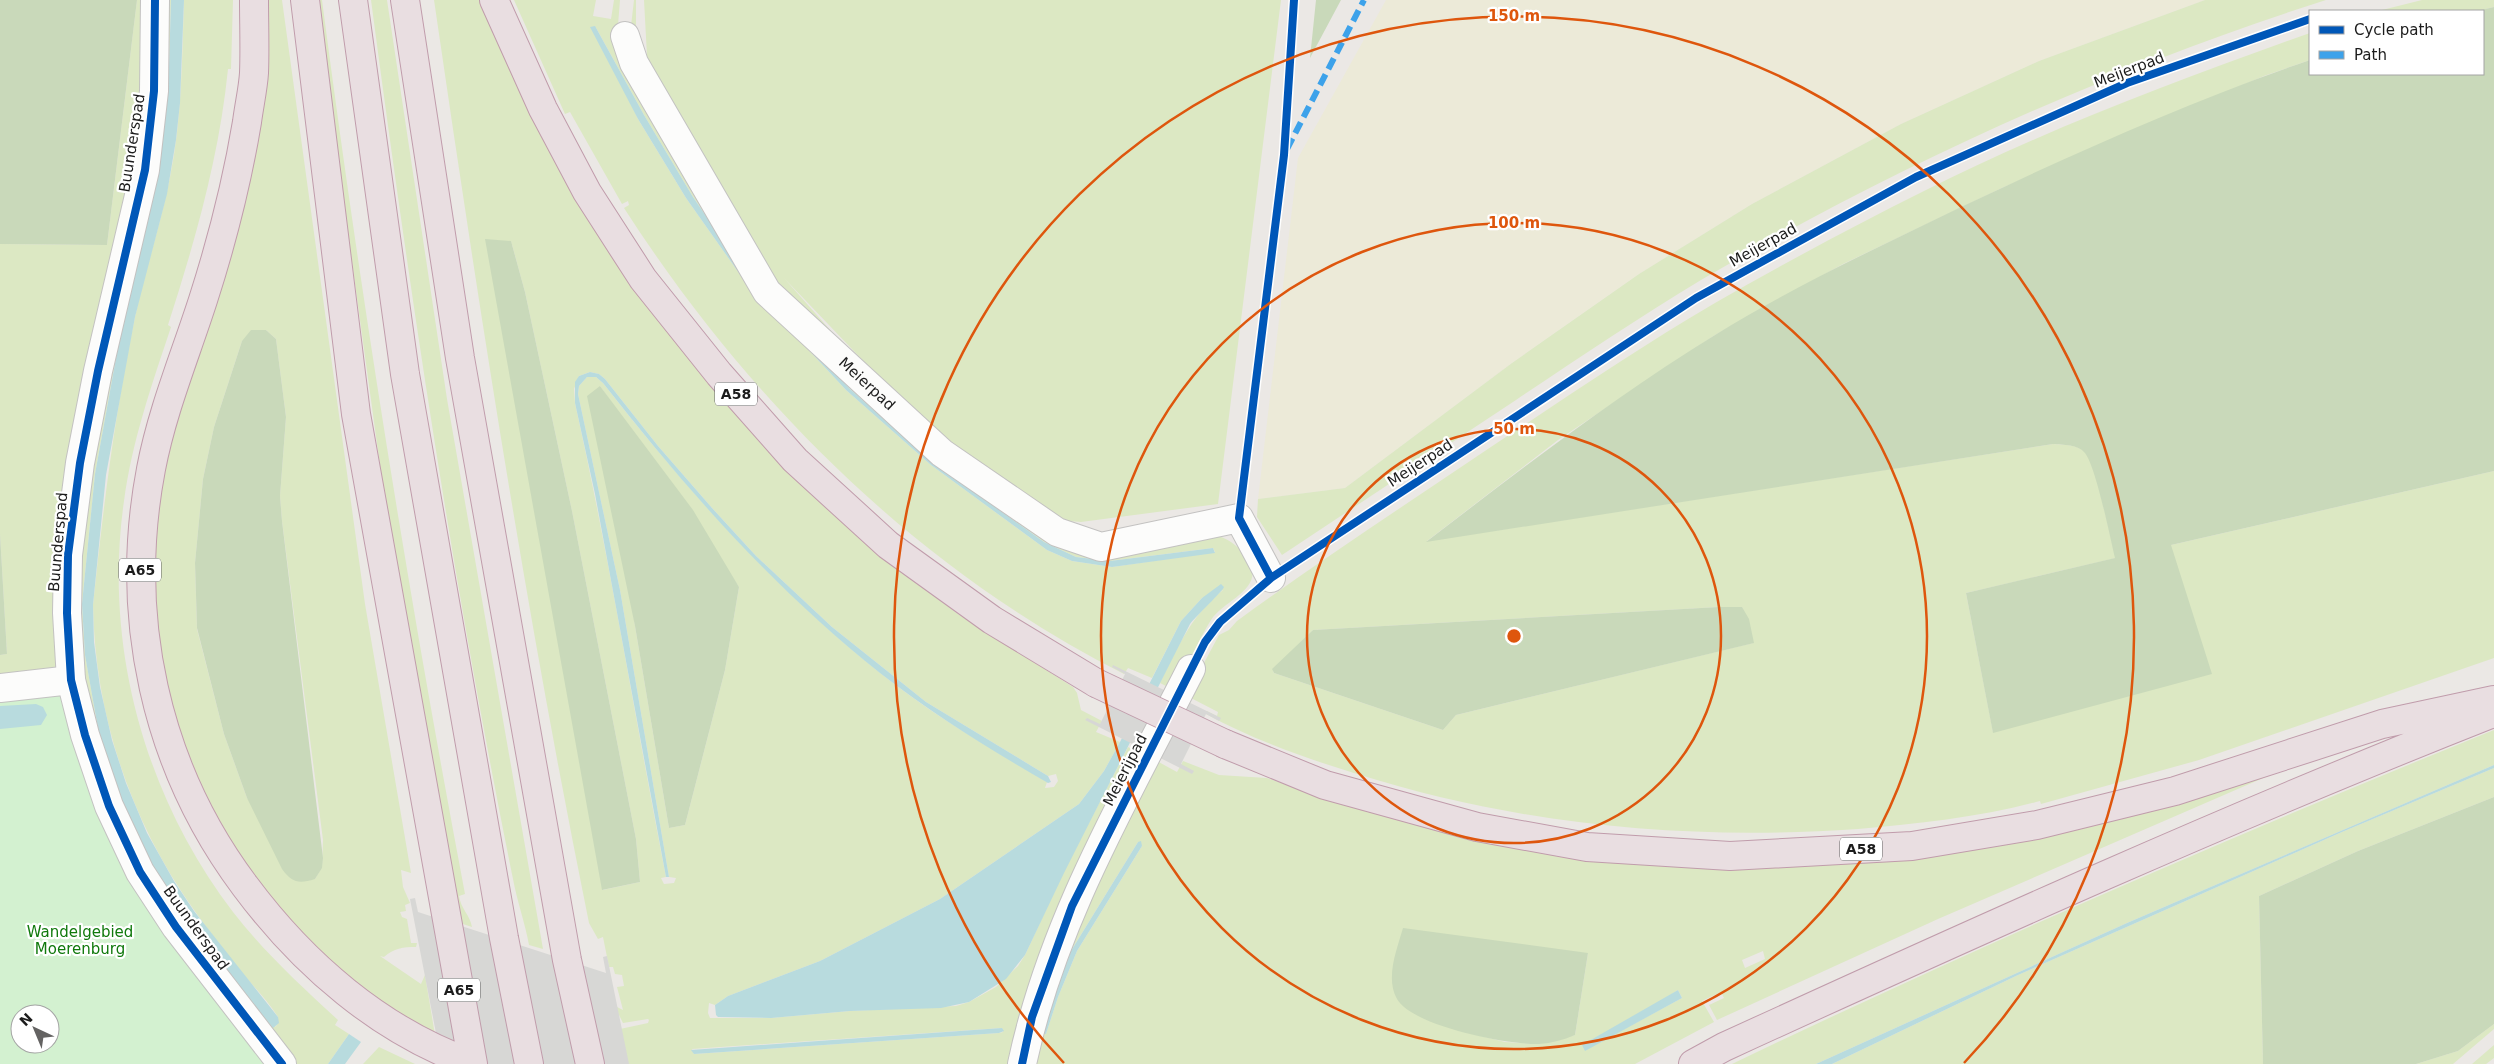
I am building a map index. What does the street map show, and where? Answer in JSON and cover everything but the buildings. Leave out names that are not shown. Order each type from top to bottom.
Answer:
[{"type":"highway","name":"A65","points":[[254,0],[254,75],[233,194],[203,302],[162,424],[147,491],[141,544],[141,602],[155,696],[164,732],[179,773],[205,824],[230,866],[283,935],[346,994],[428,1044],[473,1064]]},
{"type":"highway","name":"A65","points":[[305,0],[356,414],[445,917],[473,1064]]},
{"type":"highway","points":[[353,0],[406,374],[504,938],[529,1064]]},
{"type":"highway","points":[[405,0],[462,368],[567,960],[590,1064]]},
{"type":"highway","name":"A58","points":[[494,0],[543,109],[587,192],[644,279],[725,382],[795,460],[888,545],[992,620],[1096,683],[1225,744],[1325,785],[1477,827],[1587,847],[1730,856],[1912,846],[2037,825],[2175,791],[2382,724],[2494,700]]},
{"type":"highway","points":[[1693,1064],[1724,1047],[2083,884],[2370,761],[2494,712]]},
{"type":"street","name":"Buunderspad","points":[[155,0],[154,91],[145,170],[98,371],[80,463],[68,555],[67,614],[71,680],[86,735],[109,806],[140,872],[176,927],[282,1064]]},
{"type":"street","name":"Meierpad","points":[[625,36],[634,63],[767,292],[942,453],[1057,532],[1101,547],[1239,518],[1271,578]]},
{"type":"street","name":"Meierijpad","points":[[1022,1064],[1032,1017],[1072,906],[1191,670]]},
{"type":"street","points":[[0,688],[71,680]]},
{"type":"shaded area","points":[[1386,0],[2205,0],[2039,61],[1901,124],[1752,204],[1639,274],[1512,363],[1345,488],[1258,499],[1298,158]]},
{"type":"green space","points":[[0,0],[137,0],[107,245],[0,244]]},
{"type":"green space","points":[[137,0],[147,0],[148,66],[59,662],[51,671],[0,681],[0,655],[7,654],[0,534],[0,244],[107,245]]},
{"type":"green space","points":[[162,0],[171,0],[169,68],[154,193],[124,314],[95,474],[82,604],[85,655],[99,734],[137,838],[276,1027],[278,1017],[274,1011],[217,942],[171,876],[134,803],[120,765],[109,726],[95,646],[93,605],[105,497],[121,389],[135,317],[162,212],[174,155],[181,89],[184,0],[233,0],[231,69],[228,69],[219,135],[205,199],[168,325],[171,327],[143,413],[132,457],[124,501],[119,556],[120,610],[126,664],[138,718],[154,770],[176,820],[202,867],[245,927],[283,968],[338,1020],[335,1025],[349,1034],[328,1064],[293,1064],[143,864],[81,681],[75,589]]},
{"type":"green space","points":[[264,0],[282,0],[365,604],[411,873],[401,870],[403,887],[410,903],[405,905],[406,911],[400,912],[402,917],[407,919],[411,943],[417,943],[416,947],[399,949],[384,957],[380,956],[421,984],[425,975],[435,1035],[413,1024],[342,976],[250,880],[177,739],[153,616],[156,502]],"holes":[[[266,330],[276,339],[286,417],[280,496],[282,521],[323,840],[322,867],[315,879],[247,798],[224,734],[197,629],[195,563],[203,479],[214,427],[242,341]]]},
{"type":"green space","points":[[316,0],[322,0],[387,448],[444,783],[465,894],[459,896],[472,927],[457,922],[397,589]]},
{"type":"green space","points":[[371,0],[387,0],[447,399],[543,949],[529,945],[517,896],[471,661],[434,441],[401,221]]},
{"type":"green space","points":[[434,0],[481,0],[653,313],[710,385],[768,449],[912,579],[958,614],[1073,687],[1077,693],[1081,710],[1102,721],[1096,732],[1120,742],[1104,771],[1079,804],[940,899],[820,961],[728,996],[715,1005],[709,1003],[708,1013],[710,1018],[771,1018],[850,1011],[956,1006],[969,1002],[996,987],[1018,966],[1025,955],[1063,873],[1128,747],[1136,751],[1010,1064],[628,1064],[620,1029],[648,1023],[649,1020],[623,1023],[617,1011],[617,1007],[623,1010],[617,987],[624,986],[622,975],[615,974],[613,967],[609,967],[603,937],[598,939],[589,923],[545,694],[505,463]],"holes":[[[511,241],[525,292],[572,511],[636,839],[640,882],[603,890]],[[590,372],[599,374],[605,379],[658,446],[712,508],[756,556],[832,627],[926,702],[1048,776],[1056,774],[1058,781],[1054,787],[1045,788],[1047,782],[919,702],[841,640],[733,535],[666,461],[603,383],[596,377],[587,377],[579,386],[578,394],[620,590],[669,877],[676,878],[674,883],[664,884],[661,878],[666,877],[611,580],[575,403],[574,389],[579,376]],[[600,386],[739,587],[725,670],[685,825],[669,828],[635,626]],[[1002,1028],[1003,1032],[694,1054],[692,1049]]]},
{"type":"green space","points":[[514,0],[596,0],[593,16],[611,19],[614,0],[620,0],[618,25],[737,249],[1053,540],[1214,535],[1231,542],[1238,548],[1245,555],[1251,566],[1252,576],[1249,584],[1243,592],[1211,620],[1187,664],[1175,680],[1168,687],[1160,683],[1186,632],[1202,610],[1223,590],[1202,598],[1181,621],[1152,678],[1128,668],[1124,674],[1048,632],[976,584],[908,532],[843,474],[783,413],[726,348],[673,279],[624,208],[629,205],[628,201],[622,204],[570,112],[565,114]],"holes":[[[595,26],[644,115],[693,197],[751,282],[850,389],[933,463],[1044,542],[1076,557],[1110,561],[1213,548],[1215,552],[1112,567],[1072,561],[1047,550],[931,465],[846,390],[746,283],[686,198],[638,119]]]},
{"type":"green space","points":[[634,0],[636,0],[636,29],[647,56],[644,0],[1281,0],[1218,504],[1081,522],[1069,521],[1070,531],[984,476],[795,302],[775,279],[756,254],[687,143],[631,26]],"holes":[[[784,278],[871,369],[839,340]]]},
{"type":"green space","points":[[1316,0],[1341,0],[1310,58]]},
{"type":"green space","points":[[2205,0],[2326,0],[2245,27],[2085,89],[1928,159],[1851,197],[1701,280],[1654,309],[1282,555],[1257,517],[1258,499],[1345,488],[1512,363],[1639,274],[1752,204],[1901,124],[2039,61]]},
{"type":"green space","points":[[2422,0],[2494,0],[2494,7],[2481,10],[2382,10]]},
{"type":"green space","points":[[2494,7],[2494,471],[2171,545],[2212,674],[1993,733],[1966,593],[2115,558],[2094,472],[2085,453],[2078,448],[2070,446],[2053,444],[1426,542],[1640,383],[1744,317],[1835,268],[2089,148],[2221,93],[2309,60],[2309,75],[2484,75],[2484,10],[2481,10]]},
{"type":"green space","points":[[2309,33],[2309,60],[2264,76],[2004,187],[1843,264],[1715,335],[1558,440],[1427,541],[2053,444],[2075,446],[2086,453],[2090,461],[2099,487],[2116,558],[1966,593],[1993,732],[2171,545],[2494,471],[2494,658],[2199,760],[2041,804],[2040,801],[1973,816],[1927,822],[1858,829],[1795,832],[1731,833],[1605,825],[1542,817],[1480,806],[1357,774],[1299,755],[1261,740],[1206,714],[1207,711],[1217,716],[1218,712],[1191,698],[1184,700],[1219,635],[1229,630],[1237,621],[1326,558],[1476,457],[1594,378],[1684,321],[1818,246],[1969,169],[2065,126],[2162,87]],"holes":[[[1742,607],[1753,643],[1456,715],[1443,730],[1274,673],[1273,671],[1313,630]]]},
{"type":"green space","points":[[485,239],[511,241],[525,292],[572,511],[636,839],[640,882],[602,890]]},
{"type":"green space","points":[[251,330],[266,330],[276,339],[286,417],[280,496],[282,521],[323,858],[322,868],[315,879],[304,882],[293,880],[282,869],[247,798],[224,734],[197,628],[195,563],[203,479],[214,427],[242,341]]},
{"type":"green space","points":[[600,386],[693,510],[739,587],[725,670],[685,825],[669,828],[635,626],[587,396]]},
{"type":"green space","points":[[0,534],[7,654],[0,655]]},
{"type":"green space","points":[[1742,607],[1749,619],[1754,643],[1456,715],[1443,730],[1274,673],[1272,669],[1313,630]]},
{"type":"green space","name":"Wandelgebied Moerenburg","points":[[60,689],[270,1064],[0,1064],[0,696]]},
{"type":"green space","points":[[2494,730],[2494,765],[2127,923],[1816,1064],[1732,1064],[1826,1019],[2110,891]]},
{"type":"green space","points":[[1155,760],[1177,772],[1183,761],[1219,775],[1267,778],[1340,804],[1463,837],[1756,867],[1814,866],[1887,860],[2305,760],[1938,919],[1717,1020],[1709,1005],[1724,998],[1721,992],[1702,1001],[1714,1022],[1635,1064],[1025,1064],[1036,1019]],"holes":[[[1138,842],[1142,846],[1077,951],[1058,997],[1046,1034],[1042,1033],[1071,951]],[[1763,951],[1765,959],[1745,968],[1742,960]],[[1588,953],[1575,1035],[1538,1044],[1505,1042],[1469,1033]],[[1678,990],[1682,998],[1585,1050]]]},
{"type":"green space","points":[[2494,768],[2494,797],[2358,851],[2259,896],[2263,1064],[1832,1064],[2018,975],[2342,832]]},
{"type":"green space","points":[[2494,797],[2494,1024],[2458,1051],[2416,1064],[2263,1064],[2259,896],[2358,851]]},
{"type":"green space","points":[[1403,928],[1588,953],[1575,1035],[1539,1044],[1506,1041],[1462,1032],[1440,1025],[1421,1018],[1406,1009],[1397,999],[1392,982],[1395,954]]},
{"type":"green space","points":[[2494,1024],[2494,1029],[2453,1064],[2416,1064],[2458,1051]]},
{"type":"green space","points":[[2494,1045],[2494,1058],[2486,1064],[2472,1064]]},
{"type":"green space","points":[[379,1047],[415,1064],[363,1064]]},
{"type":"water","points":[[171,0],[184,0],[180,103],[176,140],[167,194],[135,317],[106,475],[93,605],[94,642],[100,687],[112,740],[126,783],[147,833],[174,881],[194,911],[278,1017],[279,1023],[273,1028],[196,933],[153,868],[126,813],[99,734],[85,655],[82,604],[95,474],[124,314],[154,193],[169,68]]},
{"type":"water","points":[[595,26],[644,115],[693,197],[751,282],[850,389],[933,463],[1044,542],[1076,557],[1110,561],[1213,548],[1215,553],[1112,567],[1072,561],[1047,550],[931,465],[846,390],[746,283],[686,198],[638,119],[590,27]]},
{"type":"water","points":[[590,372],[599,374],[605,379],[658,446],[756,556],[832,627],[926,702],[1048,776],[1051,782],[1048,783],[941,717],[880,673],[841,641],[733,536],[666,461],[603,383],[596,377],[587,377],[579,386],[578,394],[620,590],[669,877],[666,877],[595,494],[575,403],[575,382],[579,376]]},
{"type":"water","points":[[1221,584],[1224,587],[1190,624],[1064,873],[1025,955],[1006,979],[969,1002],[941,1008],[850,1011],[771,1018],[718,1017],[716,1015],[715,1005],[728,996],[820,961],[940,899],[1079,804],[1104,771],[1181,621],[1202,598]]},
{"type":"water","points":[[36,704],[43,707],[47,715],[41,725],[0,729],[0,706]]},
{"type":"water","points":[[2494,765],[2494,768],[2342,832],[2018,975],[1832,1064],[1816,1064],[2127,923]]},
{"type":"water","points":[[1141,841],[1142,846],[1077,951],[1058,997],[1046,1034],[1041,1033],[1071,951],[1138,842]]},
{"type":"water","points":[[1678,990],[1682,998],[1585,1051],[1582,1045]]},
{"type":"water","points":[[1002,1028],[1004,1031],[999,1033],[694,1054],[691,1050]]},
{"type":"water","points":[[349,1034],[361,1042],[345,1064],[328,1064]]},
{"type":"pier","points":[[1113,665],[1221,718],[1219,721],[1206,714],[1181,764],[1194,771],[1192,774],[1085,720],[1087,718],[1100,724],[1125,674],[1112,667]]},
{"type":"pier","points":[[415,898],[418,912],[606,973],[603,957],[607,956],[629,1064],[442,1064],[410,899]]},
{"type":"marked path","points":[[1287,149],[1364,0]]},
{"type":"cycle path","points":[[155,0],[154,91],[145,170],[98,371],[80,463],[68,555],[67,613],[71,680],[85,735],[109,806],[140,872],[176,927],[282,1064]]},
{"type":"cycle path","points":[[1271,578],[1239,518],[1284,155],[1294,0]]},
{"type":"cycle path","name":"Meijerpad","points":[[1022,1064],[1032,1017],[1072,906],[1205,642],[1220,622],[1271,578],[1696,298],[1916,177],[2127,83],[2309,19]]}]
